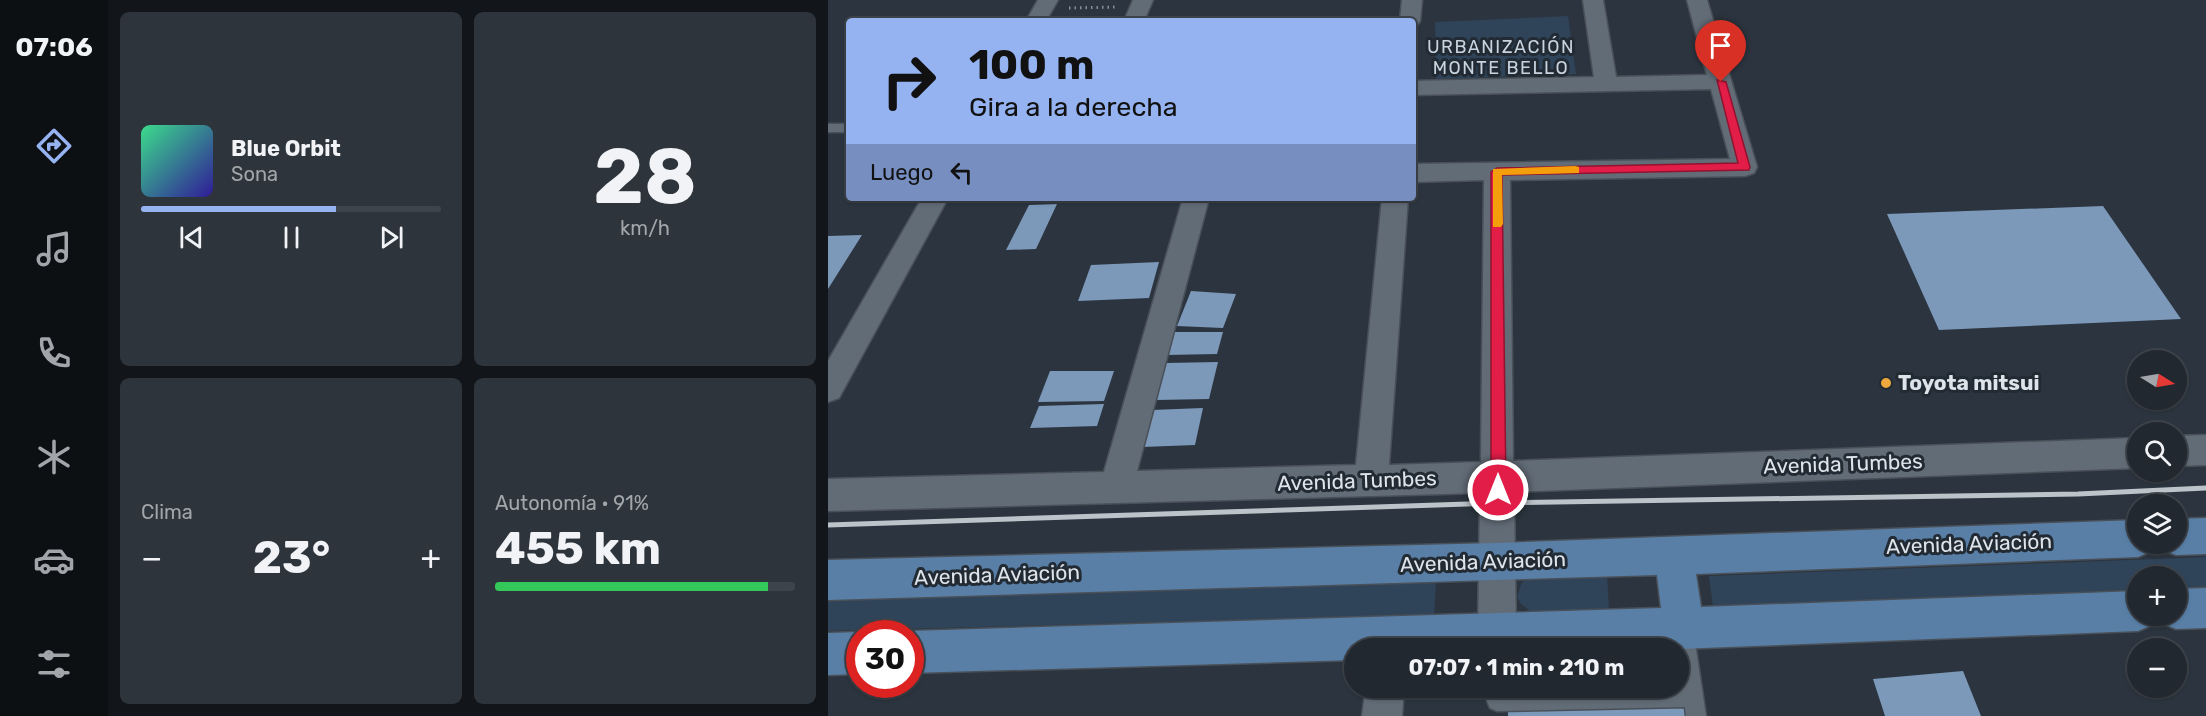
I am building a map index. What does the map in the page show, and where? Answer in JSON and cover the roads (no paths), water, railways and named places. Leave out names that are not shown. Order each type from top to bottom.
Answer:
[{"type":"main road","points":[[2187,537],[2206,536]]},
{"type":"main road","name":"Avenida Aviación","points":[[828,580],[1497,562],[2127,538]]},
{"type":"main road","points":[[1674,554],[1684,627]]},
{"type":"main road","points":[[2187,609],[2206,608]]},
{"type":"main road","points":[[1537,638],[1684,627],[2127,611]]},
{"type":"main road","points":[[924,652],[1344,644]]},
{"type":"main road","points":[[828,654],[846,653]]},
{"type":"street","points":[[1410,18],[1412,0]]},
{"type":"street","points":[[1593,0],[1606,84]]},
{"type":"street","points":[[1416,173],[1745,167],[1697,0]]},
{"type":"street","points":[[1416,88],[1721,82]]},
{"type":"street","points":[[1497,172],[1497,638]]},
{"type":"street","points":[[828,389],[934,201]]},
{"type":"street","points":[[1116,487],[1195,201]]},
{"type":"street","points":[[1371,480],[1395,201]]},
{"type":"street","points":[[2187,451],[2206,450]]},
{"type":"street","name":"Avenida Tumbes","points":[[828,495],[1498,477],[2127,453]]},
{"type":"street","points":[[1383,716],[1384,698]]},
{"type":"lane","points":[[829,128],[846,128]]},
{"type":"lane","points":[[1497,701],[1695,706],[1684,627]]},
{"type":"railway","points":[[828,525],[1498,503],[2078,494],[2206,488]]},
{"type":"place","name":"Toyota mitsui","points":[[1886,383]]},
{"type":"district","name":"URBANIZACIÓN MONTE BELLO","points":[[1501,57]]}]
